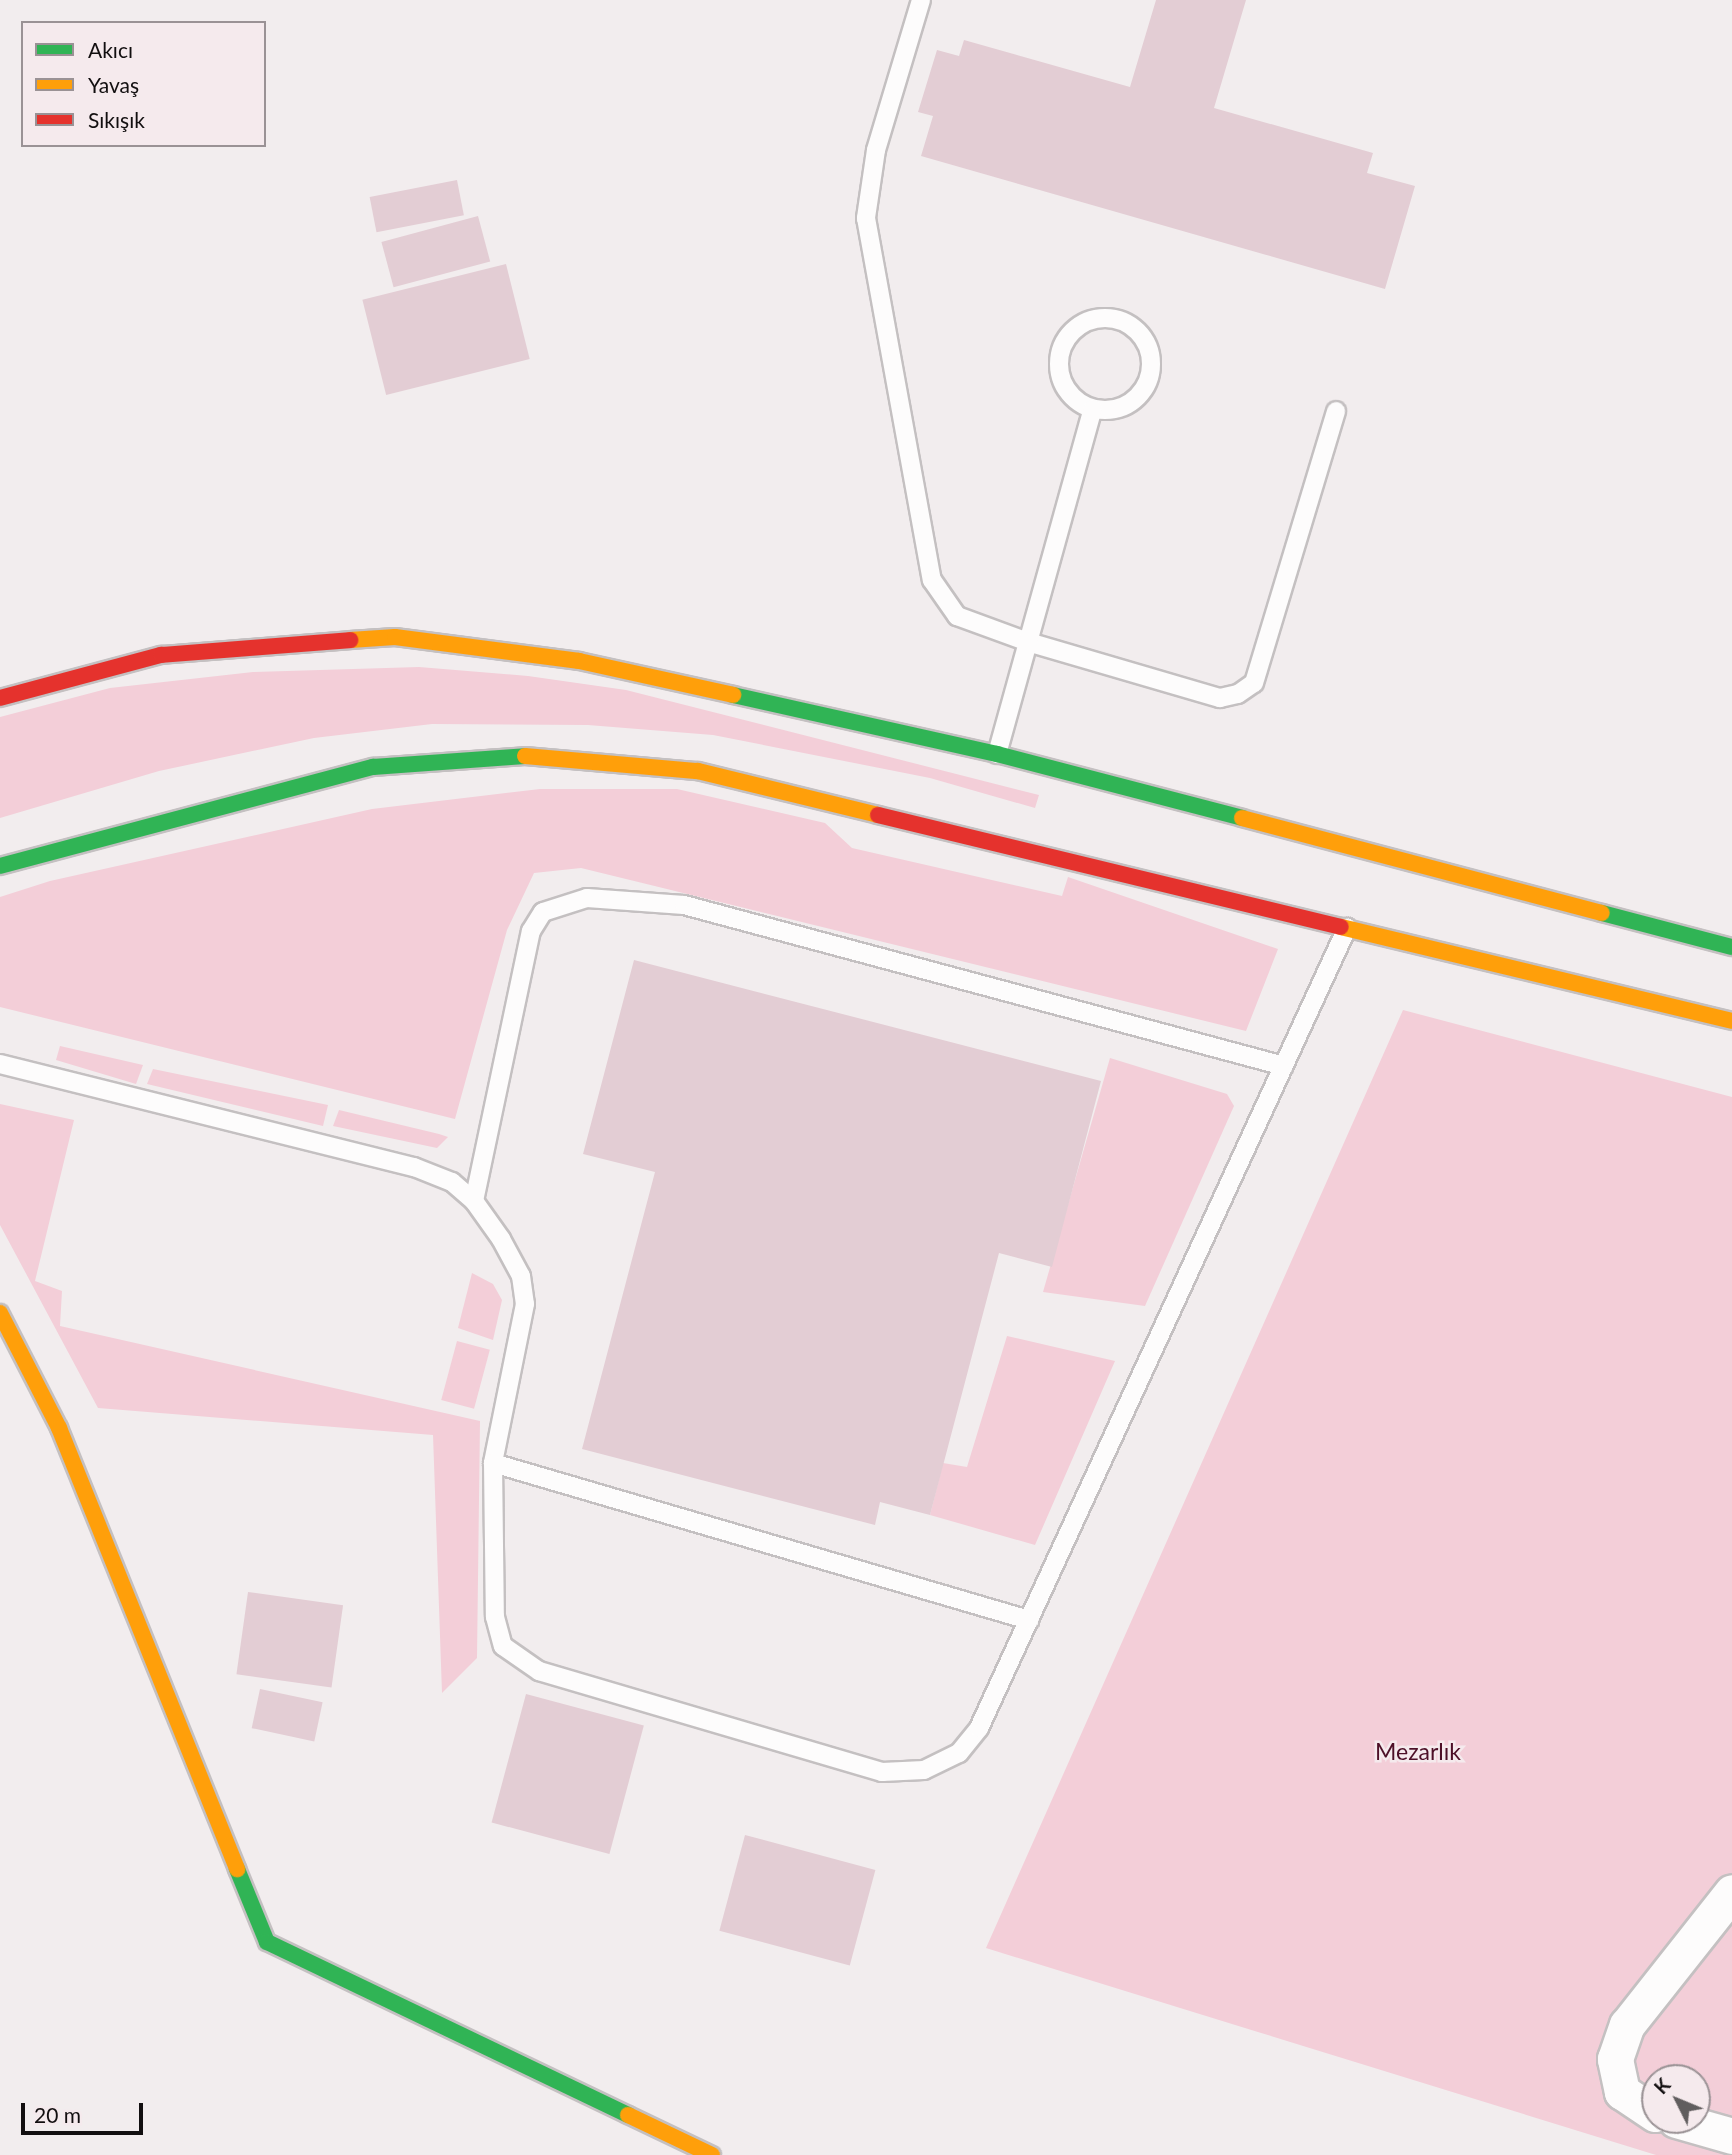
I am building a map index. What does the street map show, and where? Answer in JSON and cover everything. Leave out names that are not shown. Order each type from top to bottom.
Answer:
[{"type":"main road","points":[[0,698],[161,655],[395,637],[579,661],[997,754],[1732,947]]},
{"type":"main road","points":[[0,866],[373,767],[505,754],[698,771],[1732,1021]]},
{"type":"main road","points":[[0,1313],[59,1428],[267,1942],[712,2155]]},
{"type":"street","points":[[1641,2105],[1622,2092],[1615,2059],[1627,2025],[1732,1892]]},
{"type":"street","points":[[1711,2130],[1732,2136]]},
{"type":"lane","points":[[921,0],[876,150],[866,218],[932,580],[957,616],[1028,642],[1220,698],[1254,683],[1336,411]]},
{"type":"lane","points":[[1117,319],[1143,337],[1150,351],[1148,383],[1125,406],[1093,409],[1067,391],[1060,376],[1061,352],[1072,331],[1085,322],[1117,319]]},
{"type":"lane","points":[[997,754],[1093,409]]},
{"type":"lane","points":[[474,1201],[531,930],[543,912],[587,898],[684,905],[1283,1066]]},
{"type":"lane","points":[[0,1064],[414,1167],[452,1182],[474,1201],[521,1276],[525,1304],[493,1463],[495,1617],[503,1646],[539,1671],[869,1769],[924,1770],[959,1753],[979,1728],[1347,928]]},
{"type":"lane","points":[[493,1463],[1029,1619]]},
{"type":"green space","points":[[419,667],[528,676],[626,690],[1039,795],[1035,808],[930,778],[713,735],[588,725],[432,724],[314,738],[159,771],[0,818],[0,717],[110,688],[253,672]]},
{"type":"green space","points":[[540,789],[677,789],[825,823],[852,848],[1062,896],[1068,877],[1278,949],[1246,1031],[581,868],[534,873],[507,930],[455,1119],[0,1007],[0,897],[50,881],[372,809]]},
{"type":"green space","name":"Mezarlık","points":[[1403,1010],[1732,1097],[1732,2155],[1656,2155],[986,1948]]},
{"type":"green space","points":[[60,1046],[143,1065],[136,1084],[56,1060]]},
{"type":"green space","points":[[1110,1058],[1227,1094],[1234,1106],[1145,1306],[1043,1292]]},
{"type":"green space","points":[[153,1069],[328,1105],[323,1126],[147,1084]]},
{"type":"green space","points":[[0,1104],[74,1120],[35,1281],[62,1291],[60,1326],[480,1421],[477,1658],[442,1693],[433,1435],[98,1408],[0,1225]]},
{"type":"green space","points":[[339,1110],[448,1137],[437,1148],[333,1126]]},
{"type":"green space","points":[[472,1273],[493,1284],[502,1300],[493,1340],[458,1328]]},
{"type":"green space","points":[[1007,1336],[1115,1361],[1035,1545],[930,1515],[943,1463],[967,1467]]},
{"type":"green space","points":[[457,1341],[490,1350],[474,1409],[441,1400]]},
{"type":"building","points":[[1156,0],[1246,0],[1214,108],[1373,153],[1367,173],[1415,186],[1385,289],[921,156],[933,116],[918,112],[937,50],[959,56],[964,40],[1130,87]]},
{"type":"building","points":[[457,180],[464,215],[377,232],[370,197]]},
{"type":"building","points":[[478,216],[490,261],[394,287],[381,242]]},
{"type":"building","points":[[506,264],[530,359],[386,395],[362,300]]},
{"type":"building","points":[[634,960],[1101,1081],[1052,1267],[999,1253],[930,1515],[880,1502],[875,1525],[582,1449],[655,1172],[583,1154]]},
{"type":"building","points":[[248,1592],[343,1605],[332,1688],[236,1674]]},
{"type":"building","points":[[260,1689],[323,1702],[314,1741],[252,1728]]},
{"type":"building","points":[[526,1694],[644,1726],[609,1854],[492,1822]]},
{"type":"building","points":[[745,1835],[875,1870],[850,1966],[719,1931]]},
{"type":"traffic: fast","points":[[733,695],[997,754],[1242,818]]},
{"type":"traffic: fast","points":[[0,866],[373,767],[525,756]]},
{"type":"traffic: fast","points":[[1602,913],[1732,947]]},
{"type":"traffic: fast","points":[[237,1869],[267,1942],[628,2115]]},
{"type":"traffic: slow","points":[[350,640],[395,637],[579,661],[733,695]]},
{"type":"traffic: slow","points":[[525,756],[698,771],[878,815]]},
{"type":"traffic: slow","points":[[1242,818],[1602,913]]},
{"type":"traffic: slow","points":[[1341,927],[1732,1021]]},
{"type":"traffic: slow","points":[[0,1313],[59,1428],[237,1869]]},
{"type":"traffic: slow","points":[[628,2115],[712,2155]]},
{"type":"traffic: jam","points":[[0,698],[161,655],[350,640]]},
{"type":"traffic: jam","points":[[878,815],[1341,927]]}]
